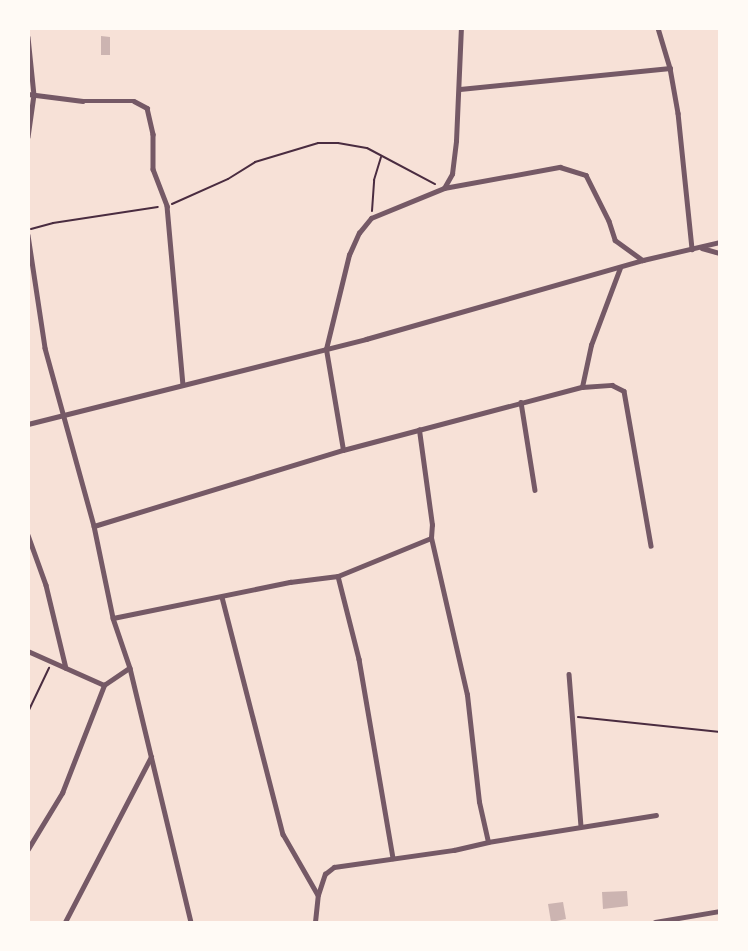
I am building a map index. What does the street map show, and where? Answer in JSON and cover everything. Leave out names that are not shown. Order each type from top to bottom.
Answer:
[{"type":"street","points":[[444,188],[452,174],[460,89],[460,28]]},
{"type":"street","points":[[658,28],[670,68],[678,113],[692,249]]},
{"type":"street","points":[[28,37],[31,95],[28,138]]},
{"type":"street","points":[[460,89],[670,68]]},
{"type":"street","points":[[31,95],[83,101],[134,101],[147,108],[153,134],[153,169],[167,206],[183,384]]},
{"type":"street","points":[[343,450],[326,349],[349,255],[359,233],[371,218],[444,188],[560,167],[586,175],[609,221],[615,240],[643,261]]},
{"type":"street","points":[[28,232],[45,348],[94,526],[113,618],[129,668],[191,922]]},
{"type":"street","points":[[28,424],[326,349],[643,261],[720,242]]},
{"type":"street","points":[[702,248],[720,253]]},
{"type":"street","points":[[582,387],[591,345],[620,268]]},
{"type":"street","points":[[94,526],[343,450],[582,387],[612,385],[624,391],[651,546]]},
{"type":"street","points":[[521,402],[536,490]]},
{"type":"street","points":[[419,430],[432,525],[431,538],[467,695],[479,802],[488,842]]},
{"type":"street","points":[[28,535],[46,585],[66,668]]},
{"type":"street","points":[[113,618],[290,582],[338,576],[431,538]]},
{"type":"street","points":[[338,576],[359,659],[393,858]]},
{"type":"street","points":[[222,597],[283,834],[318,895]]},
{"type":"street","points":[[28,651],[52,660],[104,686]]},
{"type":"street","points":[[28,849],[62,794],[104,686],[129,668]]},
{"type":"street","points":[[569,674],[581,825]]},
{"type":"street","points":[[65,922],[151,757]]},
{"type":"street","points":[[315,922],[318,895],[325,874],[334,867],[581,825],[656,815]]},
{"type":"street","points":[[655,922],[720,911]]},
{"type":"path","points":[[28,232],[53,223],[167,206],[228,179],[255,162],[318,143],[338,142],[367,148],[381,158],[444,188]]},
{"type":"path","points":[[371,218],[374,180],[381,158]]},
{"type":"path","points":[[28,712],[52,660]]},
{"type":"path","points":[[573,716],[720,732]]},
{"type":"building","points":[[101,36],[110,37],[110,55],[101,55]]},
{"type":"building","points":[[627,891],[628,906],[603,909],[602,892]]},
{"type":"building","points":[[563,902],[566,919],[551,922],[548,904]]}]
